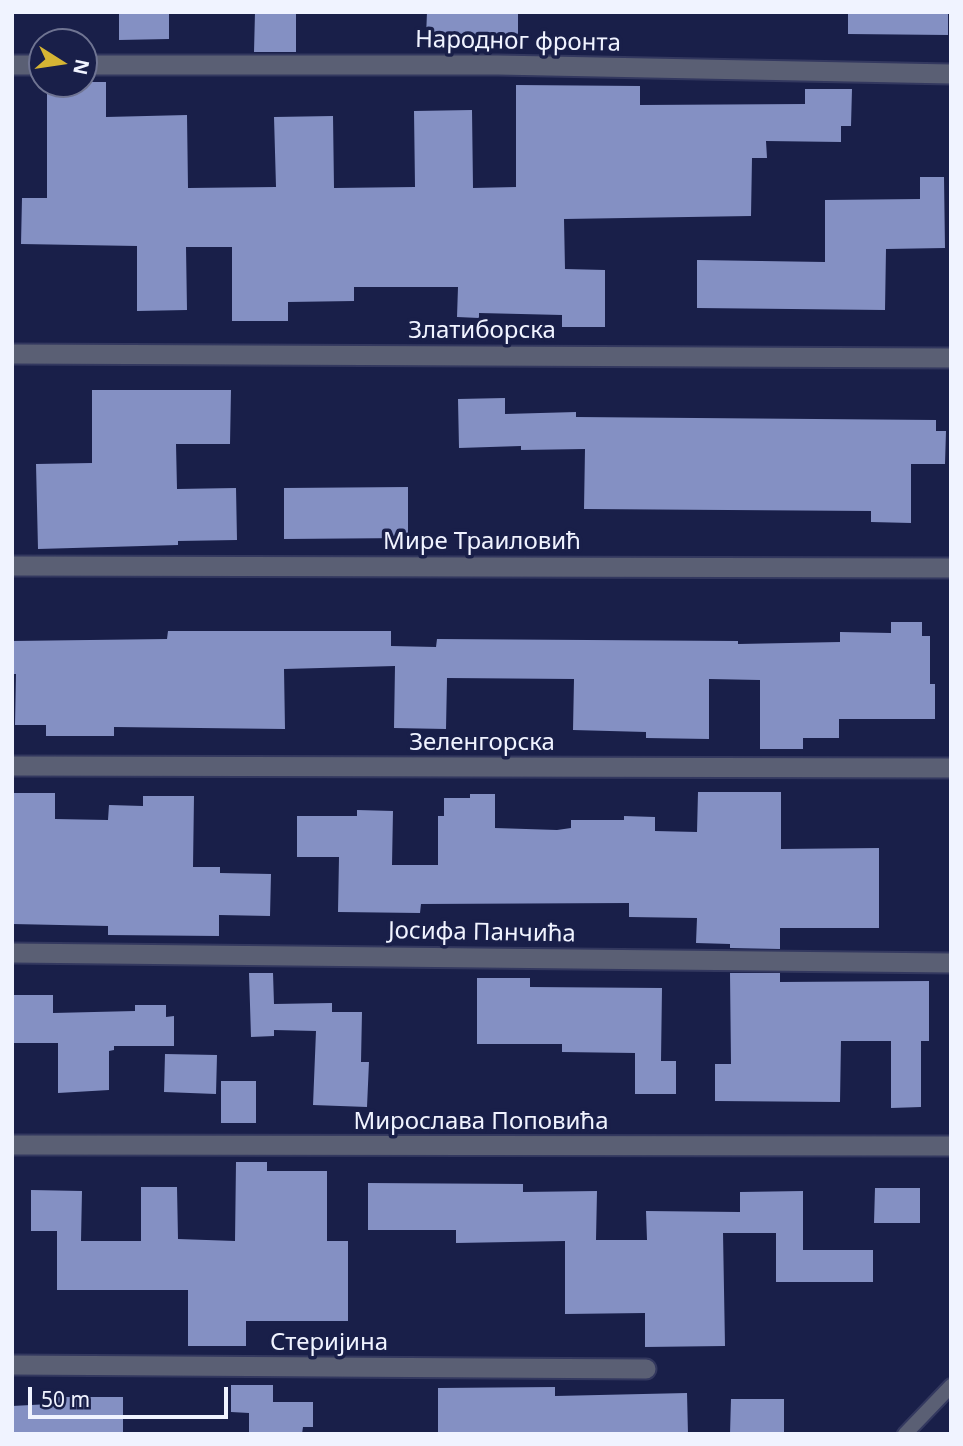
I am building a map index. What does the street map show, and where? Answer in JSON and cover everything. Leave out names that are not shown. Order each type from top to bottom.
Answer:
[{"type":"street","name":"Народног фронта","points":[[98,65],[498,65],[951,74]]},
{"type":"street","name":"Златиборска","points":[[12,354],[951,358]]},
{"type":"street","name":"Мире Траиловић","points":[[12,566],[951,568]]},
{"type":"street","name":"Зеленгорска","points":[[12,766],[951,768]]},
{"type":"street","name":"Јосифа Панчића","points":[[12,953],[951,963]]},
{"type":"street","name":"Мирослава Поповића","points":[[12,1145],[951,1146]]},
{"type":"street","name":"Стеријина","points":[[12,1366],[646,1370]]},
{"type":"lane","points":[[905,1434],[951,1386]]},
{"type":"building","points":[[119,12],[169,12],[169,39],[119,40]]},
{"type":"building","points":[[255,12],[296,12],[296,52],[254,52]]},
{"type":"building","points":[[427,12],[518,12],[518,38],[426,37]]},
{"type":"building","points":[[848,12],[948,12],[948,35],[848,34]]},
{"type":"building","points":[[98,82],[106,82],[106,117],[187,115],[188,188],[276,187],[274,117],[333,116],[334,188],[415,187],[414,111],[472,110],[473,188],[516,187],[516,85],[640,86],[640,105],[805,104],[805,89],[852,89],[851,126],[841,126],[841,142],[766,141],[767,158],[752,158],[751,216],[564,219],[565,269],[605,270],[605,327],[562,327],[562,315],[479,313],[479,318],[457,317],[458,287],[354,287],[354,301],[288,302],[288,321],[232,321],[232,247],[186,247],[187,310],[137,311],[137,246],[21,244],[22,198],[47,198],[47,98],[98,98]]},
{"type":"building","points":[[920,177],[944,177],[945,248],[886,249],[885,310],[697,308],[697,260],[825,262],[825,200],[920,199]]},
{"type":"building","points":[[92,390],[231,390],[230,444],[176,444],[177,489],[236,488],[237,540],[178,541],[178,545],[38,549],[36,464],[92,463]]},
{"type":"building","points":[[505,398],[505,414],[576,412],[576,417],[936,420],[936,431],[946,431],[945,464],[911,464],[911,523],[871,522],[871,511],[584,509],[585,449],[521,450],[521,446],[459,448],[458,399]]},
{"type":"building","points":[[408,487],[408,538],[284,539],[284,488]]},
{"type":"building","points":[[891,622],[922,622],[922,636],[930,636],[930,684],[935,684],[935,719],[839,719],[839,738],[803,738],[803,749],[760,749],[760,680],[709,679],[709,739],[646,738],[646,732],[573,730],[574,679],[447,678],[446,729],[394,728],[395,666],[284,669],[285,729],[114,727],[114,736],[46,736],[46,725],[15,725],[16,674],[12,674],[12,641],[167,639],[168,631],[391,631],[391,646],[436,647],[437,639],[738,641],[738,644],[840,642],[840,632],[891,633]]},
{"type":"building","points":[[698,792],[781,792],[781,849],[879,848],[879,928],[780,928],[780,949],[730,948],[730,944],[696,943],[697,918],[629,917],[629,903],[421,904],[420,913],[338,912],[339,857],[297,857],[297,816],[357,816],[357,810],[393,811],[392,865],[438,865],[438,816],[444,816],[444,798],[495,794],[495,828],[557,830],[571,828],[571,820],[624,820],[624,816],[655,817],[655,831],[697,832]]},
{"type":"building","points":[[12,793],[55,793],[55,819],[108,820],[109,805],[143,806],[143,796],[194,796],[193,867],[220,867],[220,873],[271,874],[270,916],[219,915],[219,936],[108,935],[108,926],[12,924]]},
{"type":"building","points":[[249,973],[273,973],[274,1004],[332,1003],[332,1012],[362,1012],[361,1062],[369,1062],[367,1107],[313,1105],[316,1031],[274,1030],[274,1036],[251,1037]]},
{"type":"building","points":[[730,973],[780,973],[780,982],[929,981],[929,1041],[921,1041],[921,1107],[891,1108],[891,1041],[841,1041],[840,1102],[715,1101],[715,1064],[731,1064]]},
{"type":"building","points":[[477,978],[530,978],[530,987],[662,988],[661,1061],[676,1061],[676,1094],[635,1094],[635,1053],[562,1052],[562,1044],[477,1044]]},
{"type":"building","points":[[12,995],[53,995],[53,1013],[135,1011],[135,1005],[166,1005],[166,1017],[174,1016],[174,1046],[114,1046],[114,1050],[109,1051],[109,1090],[58,1093],[58,1043],[12,1043]]},
{"type":"building","points":[[165,1054],[217,1055],[216,1094],[164,1092]]},
{"type":"building","points":[[221,1081],[256,1081],[256,1123],[221,1123]]},
{"type":"building","points":[[236,1162],[267,1162],[267,1171],[327,1171],[327,1241],[348,1241],[348,1321],[246,1321],[246,1346],[188,1346],[188,1290],[57,1290],[57,1231],[31,1231],[31,1190],[82,1191],[81,1241],[141,1241],[141,1187],[177,1187],[178,1239],[235,1241]]},
{"type":"building","points":[[368,1183],[523,1184],[523,1192],[597,1191],[596,1240],[647,1240],[646,1211],[740,1212],[740,1192],[803,1191],[803,1250],[873,1250],[873,1282],[776,1282],[776,1233],[723,1233],[725,1346],[645,1347],[645,1313],[565,1314],[565,1241],[456,1243],[456,1230],[368,1230]]},
{"type":"building","points":[[875,1188],[920,1188],[920,1223],[874,1223]]},
{"type":"building","points":[[231,1385],[273,1385],[273,1402],[313,1402],[313,1427],[303,1427],[302,1434],[249,1434],[249,1413],[231,1412]]},
{"type":"building","points":[[555,1387],[555,1396],[687,1393],[688,1434],[438,1434],[438,1388]]},
{"type":"building","points":[[50,1397],[123,1397],[123,1434],[12,1434],[12,1406],[50,1404]]},
{"type":"building","points":[[731,1399],[784,1399],[784,1434],[730,1434]]}]
